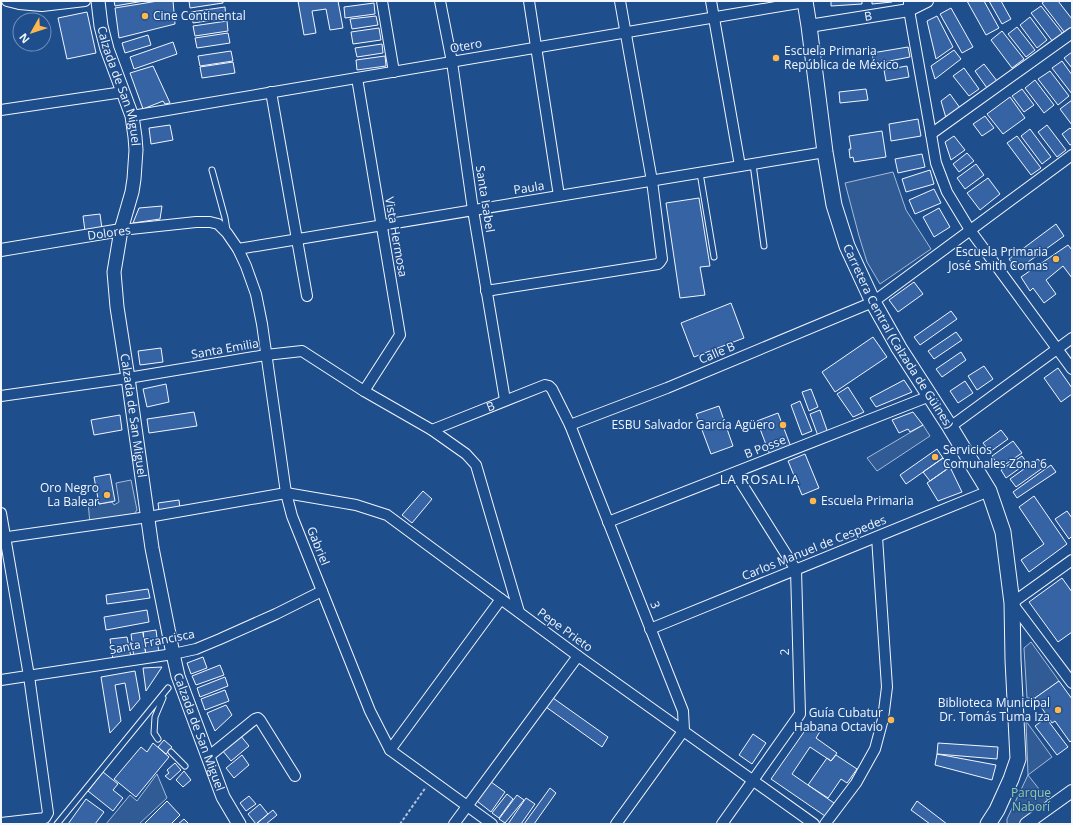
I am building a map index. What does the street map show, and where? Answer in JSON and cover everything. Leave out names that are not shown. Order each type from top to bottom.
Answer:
[{"type":"main road","name":"Calzada de San Miguel","points":[[98,1],[101,26],[107,49],[132,116],[136,150],[132,192],[121,230],[114,272],[117,307],[152,548],[178,676],[223,797],[239,824]]},
{"type":"main road","name":"Carretera Central (Calzada de Güines)","points":[[805,2],[824,152],[834,205],[846,246],[872,302],[988,491],[1003,532],[1012,603],[1012,660],[1018,759],[1011,780],[1000,804],[988,824]]},
{"type":"street","points":[[7,1],[19,4],[42,6],[86,1]]},
{"type":"street","points":[[382,1],[394,72]]},
{"type":"street","name":"Santa Isabel","points":[[440,1],[452,62],[473,210],[505,400]]},
{"type":"street","points":[[529,1],[559,196]]},
{"type":"street","points":[[486,291],[658,264],[662,259],[652,181],[620,1]]},
{"type":"street","points":[[711,1],[740,166]]},
{"type":"street","name":"B","points":[[809,26],[927,1]]},
{"type":"street","name":"Otero","points":[[132,116],[805,2]]},
{"type":"street","points":[[909,6],[936,164],[947,192],[970,230],[1072,369]]},
{"type":"street","points":[[932,134],[1072,33]]},
{"type":"street","name":"Vista Hermosa","points":[[356,78],[400,335],[364,391]]},
{"type":"street","points":[[1,110],[123,92]]},
{"type":"street","points":[[271,92],[307,296]]},
{"type":"street","name":"Paula","points":[[238,249],[824,152]]},
{"type":"street","name":"Calle B","points":[[570,425],[667,388],[872,302],[1072,155]]},
{"type":"street","name":"Dolores","points":[[1,250],[121,230],[196,222],[210,222],[218,224]]},
{"type":"street","name":"Gabriel","points":[[218,224],[227,233],[238,249],[256,294],[286,493],[292,516],[370,711],[390,750],[492,824]]},
{"type":"street","points":[[950,427],[1072,338]]},
{"type":"street","name":"Santa Emilia","points":[[1,396],[128,378],[266,355],[302,351],[364,391],[432,430],[466,454],[476,465],[519,612]]},
{"type":"street","name":"B","points":[[432,430],[505,400],[545,385],[549,386]]},
{"type":"street","name":"3","points":[[549,386],[552,389],[570,425],[683,711],[684,730]]},
{"type":"street","name":"B Posse","points":[[608,522],[930,396]]},
{"type":"street","points":[[735,473],[796,570]]},
{"type":"street","name":"Carlos Manuel de Cespedes","points":[[650,629],[988,491]]},
{"type":"street","name":"Pepe Prieto","points":[[3,538],[148,517],[286,493],[356,505],[387,516],[578,656],[814,824]]},
{"type":"street","points":[[1,513],[3,538],[29,676],[48,813],[48,816],[45,818],[1,823]]},
{"type":"street","points":[[825,824],[856,783],[875,749],[883,719],[887,687],[877,537]]},
{"type":"street","points":[[1072,560],[1012,603],[1072,683]]},
{"type":"street","name":"2","points":[[722,824],[800,714],[796,570]]},
{"type":"street","name":"Santa Francisca","points":[[1,680],[173,654],[196,649],[276,614],[322,591]]},
{"type":"street","points":[[390,750],[501,599]]},
{"type":"street","points":[[454,824],[578,656]]},
{"type":"street","points":[[208,757],[258,718],[295,776]]},
{"type":"street","points":[[616,824],[684,730]]},
{"type":"street","points":[[1026,824],[1072,791]]},
{"type":"lane","points":[[753,164],[764,246]]},
{"type":"lane","points":[[212,170],[225,218],[227,233]]},
{"type":"lane","points":[[700,173],[714,257]]},
{"type":"lane","points":[[57,824],[178,676]]},
{"type":"lane","points":[[158,739],[154,732],[155,717],[168,688]]},
{"type":"lane","points":[[171,752],[185,766]]},
{"type":"path","points":[[400,824],[431,780]]},
{"type":"shaded area","points":[[893,172],[906,210],[931,249],[880,284],[867,262],[845,183]]},
{"type":"shaded area","points":[[923,425],[930,436],[877,471],[867,458]]},
{"type":"shaded area","points":[[131,480],[137,510],[134,514],[90,524],[88,502],[98,500],[99,504],[112,502],[114,505],[119,502],[116,483]]},
{"type":"shaded area","points":[[1031,642],[1059,681],[1035,698],[1027,698],[1024,648]]},
{"type":"shaded area","points":[[1026,721],[1052,757],[1028,775]]},
{"type":"shaded area","points":[[157,774],[167,798],[139,824],[106,824],[130,795],[137,801]]},
{"type":"shaded area","name":"Parque Naborí","points":[[1028,775],[1050,803],[1021,824],[1009,824],[1007,823],[1007,819]]},
{"type":"building","points":[[114,1],[144,1],[115,6]]},
{"type":"building","name":"Cine Continental","points":[[158,1],[173,1],[175,24],[119,38],[115,8]]},
{"type":"building","points":[[189,1],[223,1],[223,3],[190,8]]},
{"type":"building","points":[[298,1],[338,1],[343,28],[330,30],[326,9],[312,11],[316,33],[304,35]]},
{"type":"building","points":[[831,1],[862,1],[862,4],[831,6]]},
{"type":"building","points":[[872,1],[892,1],[892,2],[872,4]]},
{"type":"building","points":[[967,1],[984,1],[999,28],[986,35]]},
{"type":"building","points":[[989,1],[1001,1],[1011,19],[1002,24]]},
{"type":"building","points":[[1045,1],[1058,1],[1072,19],[1072,28],[1065,33],[1042,3]]},
{"type":"building","points":[[374,3],[375,14],[345,18],[344,7]]},
{"type":"building","points":[[1041,6],[1063,34],[1053,42],[1031,13]]},
{"type":"building","points":[[225,7],[226,18],[193,23],[191,12]]},
{"type":"building","points":[[951,8],[973,47],[962,53],[940,14]]},
{"type":"building","points":[[87,12],[96,53],[67,59],[58,18]]},
{"type":"building","points":[[376,16],[378,25],[352,29],[350,19]]},
{"type":"building","points":[[937,16],[953,47],[936,59],[927,21]]},
{"type":"building","points":[[1030,17],[1047,40],[1037,48],[1020,25]]},
{"type":"building","points":[[227,21],[228,31],[195,36],[193,26]]},
{"type":"building","points":[[1017,27],[1035,50],[1026,57],[1008,34]]},
{"type":"building","points":[[379,28],[381,40],[353,44],[351,32]]},
{"type":"building","points":[[1002,31],[1024,59],[1012,68],[991,40]]},
{"type":"building","points":[[228,33],[230,43],[197,48],[195,38]]},
{"type":"building","points":[[148,35],[151,45],[125,53],[122,43]]},
{"type":"building","points":[[173,42],[177,54],[134,69],[130,57]]},
{"type":"building","points":[[382,44],[383,53],[357,57],[355,48]]},
{"type":"building","points":[[908,47],[910,57],[874,64],[872,53]]},
{"type":"building","points":[[954,50],[961,59],[935,79],[931,66]]},
{"type":"building","points":[[231,51],[233,61],[200,66],[198,56]]},
{"type":"building","points":[[1072,52],[1072,68],[1064,58]]},
{"type":"building","points":[[385,56],[386,66],[357,70],[356,60]]},
{"type":"building","points":[[1062,61],[1072,75],[1072,94],[1052,68]]},
{"type":"building","points":[[233,62],[235,73],[202,78],[200,67]]},
{"type":"building","points":[[984,64],[997,81],[987,88],[975,71]]},
{"type":"building","points":[[153,66],[170,103],[165,104],[163,101],[143,109],[130,73]]},
{"type":"building","points":[[907,66],[909,77],[886,81],[884,70]]},
{"type":"building","points":[[964,68],[979,89],[969,96],[953,76]]},
{"type":"building","points":[[1050,71],[1069,96],[1058,105],[1038,79]]},
{"type":"building","points":[[1035,80],[1054,105],[1044,113],[1025,88]]},
{"type":"building","points":[[866,89],[868,100],[840,103],[839,92]]},
{"type":"building","points":[[1022,89],[1034,105],[1024,112],[1012,96]]},
{"type":"building","points":[[950,94],[960,108],[946,118],[941,101]]},
{"type":"building","points":[[1010,97],[1025,118],[1003,134],[987,114]]},
{"type":"building","points":[[1072,100],[1072,125],[1060,109]]},
{"type":"building","points":[[985,116],[994,128],[982,136],[973,124]]},
{"type":"building","points":[[918,119],[921,136],[891,141],[889,124]]},
{"type":"building","points":[[170,125],[173,140],[151,144],[149,128]]},
{"type":"building","points":[[1047,125],[1066,150],[1057,157],[1038,132]]},
{"type":"building","points":[[1070,128],[1072,130],[1072,144],[1070,145],[1062,134]]},
{"type":"building","points":[[1030,129],[1051,157],[1042,164],[1021,136]]},
{"type":"building","points":[[882,131],[886,157],[854,162],[853,157],[850,158],[849,149],[851,149],[849,136]]},
{"type":"building","points":[[954,136],[965,150],[951,160],[945,142]]},
{"type":"building","points":[[1017,136],[1041,168],[1031,175],[1007,143]]},
{"type":"building","points":[[967,153],[974,161],[959,172],[953,164]]},
{"type":"building","points":[[922,154],[925,167],[898,173],[895,159]]},
{"type":"building","points":[[976,164],[984,175],[965,189],[957,178]]},
{"type":"building","points":[[930,170],[934,184],[906,192],[902,179]]},
{"type":"building","points":[[988,178],[1000,194],[980,210],[967,193]]},
{"type":"building","points":[[934,189],[941,203],[915,214],[909,200]]},
{"type":"building","points":[[699,198],[710,266],[700,267],[705,295],[680,298],[666,203]]},
{"type":"building","points":[[162,206],[160,219],[133,223],[139,208]]},
{"type":"building","points":[[939,208],[950,227],[934,237],[923,217]]},
{"type":"building","points":[[100,214],[102,229],[85,231],[83,216]]},
{"type":"building","points":[[1056,224],[1064,236],[1017,270],[1009,259]]},
{"type":"building","points":[[1068,245],[1072,250],[1072,278],[1063,266],[1046,280],[1056,294],[1044,303],[1033,288],[1030,291],[1021,277]]},
{"type":"building","points":[[914,282],[923,294],[898,312],[889,300]]},
{"type":"building","points":[[731,303],[744,338],[694,357],[681,323]]},
{"type":"building","points":[[951,311],[957,319],[920,345],[914,337]]},
{"type":"building","points":[[956,332],[962,340],[934,359],[928,351]]},
{"type":"building","points":[[873,337],[887,357],[835,392],[822,372]]},
{"type":"building","points":[[161,348],[163,362],[140,365],[138,351]]},
{"type":"building","points":[[961,352],[966,360],[942,377],[936,369]]},
{"type":"building","points":[[984,366],[993,379],[977,390],[968,376]]},
{"type":"building","points":[[1058,368],[1072,388],[1072,394],[1061,402],[1044,378]]},
{"type":"building","points":[[904,380],[912,392],[876,407],[870,398]]},
{"type":"building","points":[[965,381],[973,393],[958,403],[950,391]]},
{"type":"building","points":[[166,384],[169,402],[147,407],[143,389]]},
{"type":"building","points":[[848,387],[864,412],[853,417],[837,394]]},
{"type":"building","points":[[811,389],[818,407],[809,411],[802,392]]},
{"type":"building","points":[[800,401],[812,431],[802,435],[791,405]]},
{"type":"building","points":[[719,406],[733,446],[711,454],[696,414]]},
{"type":"building","points":[[820,410],[828,433],[818,436],[810,414]]},
{"type":"building","points":[[194,412],[197,426],[149,433],[147,419]]},
{"type":"building","points":[[913,412],[923,425],[910,432],[908,429],[899,433],[892,420]]},
{"type":"building","points":[[778,413],[791,447],[770,455],[757,421]]},
{"type":"building","points":[[120,415],[122,430],[94,435],[91,420]]},
{"type":"building","points":[[1001,430],[1008,439],[990,452],[983,443]]},
{"type":"building","points":[[1013,441],[1022,453],[1000,468],[992,456]]},
{"type":"building","points":[[937,449],[943,458],[906,484],[900,475]]},
{"type":"building","points":[[805,454],[819,488],[802,495],[788,461]]},
{"type":"building","points":[[1022,456],[1027,463],[1006,478],[1001,470]]},
{"type":"building","points":[[943,458],[950,467],[930,481],[923,472]]},
{"type":"building","points":[[1038,459],[1044,467],[1016,487],[1010,479]]},
{"type":"building","points":[[1051,465],[1056,472],[1017,498],[1013,492]]},
{"type":"building","points":[[950,467],[962,492],[938,501],[927,483]]},
{"type":"building","points":[[110,474],[115,501],[99,504],[94,477]]},
{"type":"building","points":[[423,491],[432,499],[412,523],[402,515]]},
{"type":"building","points":[[1034,496],[1067,544],[1029,572],[1021,560],[1044,544],[1019,507]]},
{"type":"building","points":[[179,500],[180,509],[159,511],[158,503]]},
{"type":"building","points":[[1067,511],[1072,518],[1072,536],[1069,539],[1055,519]]},
{"type":"building","points":[[1062,578],[1072,592],[1072,632],[1058,642],[1029,602]]},
{"type":"building","points":[[148,589],[150,598],[107,604],[106,595]]},
{"type":"building","points":[[147,610],[149,622],[106,630],[104,617]]},
{"type":"building","points":[[156,630],[159,654],[146,656],[143,632]]},
{"type":"building","points":[[143,632],[146,656],[134,658],[131,634]]},
{"type":"building","points":[[127,637],[131,657],[113,660],[110,639]]},
{"type":"building","points":[[203,657],[207,668],[191,674],[187,663]]},
{"type":"building","points":[[220,665],[224,675],[196,685],[192,676]]},
{"type":"building","points":[[162,667],[146,691],[143,668]]},
{"type":"building","points":[[135,671],[140,699],[130,711],[125,683],[115,685],[121,721],[110,733],[101,677]]},
{"type":"building","points":[[225,677],[228,686],[200,697],[197,688]]},
{"type":"building","name":"Biblioteca Municipal Dr. Tomás Tuma Iza","points":[[1059,681],[1072,699],[1072,740],[1070,742],[1055,721],[1052,723],[1035,698]]},
{"type":"building","points":[[225,690],[229,701],[205,710],[201,699]]},
{"type":"building","points":[[553,698],[608,737],[602,747],[546,707]]},
{"type":"building","points":[[226,705],[232,715],[215,731],[207,713]]},
{"type":"building","points":[[1046,718],[1068,747],[1057,755],[1035,726]]},
{"type":"building","points":[[811,722],[821,730],[816,738],[837,753],[831,761],[810,747],[792,774],[834,803],[825,816],[771,779]]},
{"type":"building","points":[[753,734],[766,743],[752,764],[739,755]]},
{"type":"building","points":[[240,735],[249,746],[231,761],[222,750]]},
{"type":"building","points":[[164,740],[172,747],[166,754],[158,747]]},
{"type":"building","points":[[153,743],[169,757],[136,797],[114,779],[141,747],[147,752]]},
{"type":"building","points":[[938,743],[998,747],[997,759],[937,754]]},
{"type":"building","points":[[937,754],[996,765],[992,780],[935,765]]},
{"type":"building","points":[[242,755],[249,765],[234,778],[226,768]]},
{"type":"building","points":[[836,755],[857,769],[847,783],[841,779],[828,798],[808,785],[827,758],[831,761]]},
{"type":"building","points":[[175,763],[181,770],[170,780],[165,776],[169,773],[167,770]]},
{"type":"building","points":[[184,771],[191,780],[183,787],[176,780]]},
{"type":"building","points":[[103,772],[118,784],[113,790],[123,798],[113,811],[88,791]]},
{"type":"building","points":[[491,782],[505,792],[491,812],[477,801]]},
{"type":"building","points":[[550,788],[556,793],[534,824],[524,824]]},
{"type":"building","points":[[507,794],[513,799],[499,818],[492,813]]},
{"type":"building","points":[[517,795],[524,800],[505,823],[499,819]]},
{"type":"building","points":[[249,796],[256,804],[246,811],[240,803]]},
{"type":"building","points":[[526,798],[535,804],[521,824],[508,824]]},
{"type":"building","points":[[86,799],[104,812],[95,824],[68,824]]},
{"type":"building","points":[[167,801],[180,815],[171,824],[144,824]]},
{"type":"building","points":[[917,801],[947,824],[930,824],[911,810]]},
{"type":"building","points":[[260,804],[268,814],[256,824],[248,814]]},
{"type":"building","points":[[273,810],[277,815],[266,824],[256,824]]},
{"type":"building","points":[[184,819],[189,824],[178,824]]},
{"type":"place","name":"Cine Continental","points":[[145,16]]},
{"type":"place","name":"Escuela Primaria República de México","points":[[776,58]]},
{"type":"place","name":"Escuela Primaria José Smith Comas","points":[[1056,259]]},
{"type":"place","name":"ESBU Salvador García Agüero","points":[[783,425]]},
{"type":"place","name":"Servicios Comunales Zona 6","points":[[935,457]]},
{"type":"place","name":"Oro Negro La Balear","points":[[107,495]]},
{"type":"place","name":"Escuela Primaria","points":[[813,501]]},
{"type":"place","name":"Biblioteca Municipal Dr. Tomás Tuma Iza","points":[[1058,710]]},
{"type":"place","name":"Guía Cubatur Habana Octavio","points":[[891,720]]},
{"type":"district","name":"LA ROSALIA","points":[[760,479]]}]
